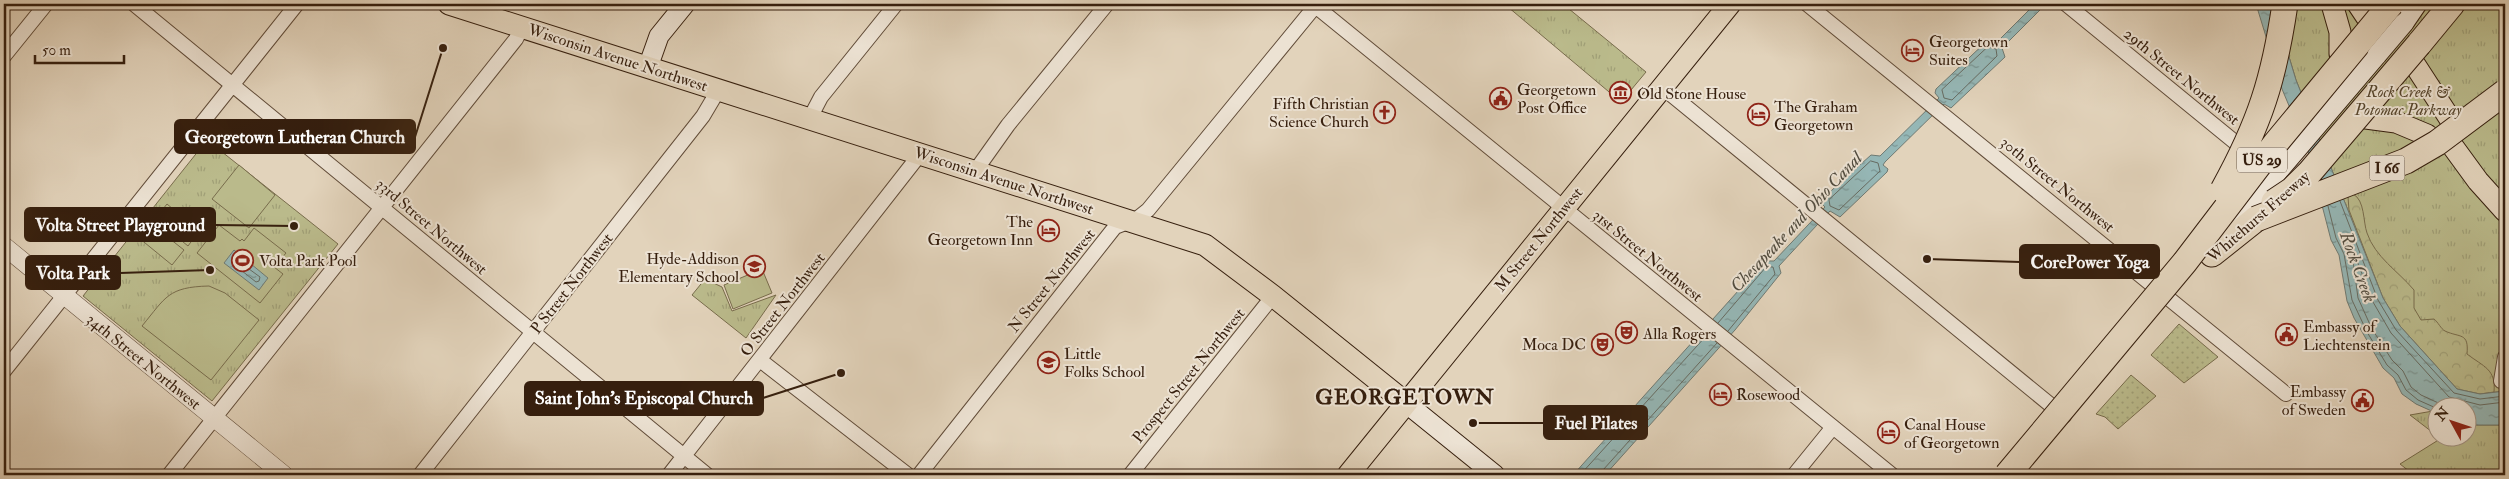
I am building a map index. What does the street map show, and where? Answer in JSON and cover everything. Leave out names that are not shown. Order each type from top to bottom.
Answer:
[{"type":"highway","points":[[2137,319],[2204,220],[2247,145],[2272,75],[2284,4]]},
{"type":"highway","name":"Whitehurst Freeway","points":[[2026,475],[2212,254],[2256,219],[2267,207],[2292,190],[2310,172],[2413,62],[2452,4]]},
{"type":"highway","name":"Whitehurst Freeway","points":[[2007,475],[2208,234],[2274,144],[2391,9]]},
{"type":"highway","name":"I 66","points":[[2256,219],[2406,160],[2437,143],[2505,92]]},
{"type":"main road","name":"Wisconsin Avenue Northwest","points":[[449,4],[1133,220],[1205,245],[1273,296],[1495,475]]},
{"type":"main road","points":[[648,67],[659,36],[685,4]]},
{"type":"main road","name":"M Street Northwest","points":[[1348,475],[1730,4]]},
{"type":"main road","points":[[2332,4],[2340,32],[2340,54]]},
{"type":"main road","points":[[2016,475],[2166,295],[2275,175],[2377,55],[2391,9]]},
{"type":"main road","points":[[2413,62],[2449,140],[2505,211]]},
{"type":"main road","points":[[2366,118],[2401,124],[2449,140],[2505,190]]},
{"type":"street","points":[[4,56],[46,4]]},
{"type":"street","name":"33rd Street Northwest","points":[[134,4],[707,475]]},
{"type":"street","points":[[4,371],[297,4]]},
{"type":"street","points":[[810,118],[821,97],[896,4]]},
{"type":"street","points":[[976,170],[1008,125],[1107,4]]},
{"type":"street","name":"31st Street Northwest","points":[[1315,4],[1892,475]]},
{"type":"street","name":"N Street Northwest","points":[[919,475],[1115,227],[1133,220],[1148,210],[1315,4]]},
{"type":"street","name":"30th Street Northwest","points":[[1807,4],[2286,394]]},
{"type":"street","name":"29th Street Northwest","points":[[2066,4],[2275,175]]},
{"type":"street","points":[[169,475],[516,39],[522,27]]},
{"type":"street","points":[[1662,86],[2065,417]]},
{"type":"street","name":"P Street Northwest","points":[[420,475],[709,108],[719,89]]},
{"type":"street","name":"O Street Northwest","points":[[668,475],[921,153]]},
{"type":"street","name":"34th Street Northwest","points":[[4,246],[284,475]]},
{"type":"street","name":"Prospect Street Northwest","points":[[1130,475],[1273,296]]},
{"type":"street","points":[[2501,381],[2505,357]]},
{"type":"street","points":[[760,360],[908,475]]},
{"type":"street","points":[[1794,475],[1833,427]]},
{"type":"green space","points":[[1510,4],[1563,4],[1646,72],[1621,102],[1508,7]]},
{"type":"green space","name":"Rock Creek & Potomac Parkway","points":[[2273,4],[2505,4],[2505,391],[2480,394],[2383,298],[2296,80]]},
{"type":"green space","points":[[207,140],[338,244],[212,401],[83,296]]},
{"type":"green space","points":[[239,165],[275,195],[249,228],[212,199]]},
{"type":"green space","points":[[2353,194],[2360,201],[2367,233],[2375,249],[2414,290],[2414,308],[2421,320],[2434,319],[2445,331],[2465,339],[2467,342],[2467,354],[2491,373],[2494,392],[2480,394],[2457,389],[2400,326],[2383,298],[2349,210],[2348,197]]},
{"type":"green space","points":[[167,204],[199,231],[188,246],[155,219]]},
{"type":"green space","points":[[151,224],[184,250],[172,265],[139,238]]},
{"type":"green space","name":"Volta Park Pool","points":[[219,225],[240,241],[242,239],[244,241],[254,228],[286,253],[274,267],[283,274],[260,303],[197,253]]},
{"type":"green space","points":[[762,269],[772,293],[733,309],[724,285]]},
{"type":"green space","points":[[705,279],[722,287],[732,311],[776,295],[746,338],[692,295]]},
{"type":"green space","points":[[209,286],[225,293],[259,320],[211,380],[142,326],[163,301],[176,291]]},
{"type":"green space","points":[[2179,324],[2218,357],[2184,383],[2151,355]]},
{"type":"green space","points":[[2131,375],[2156,396],[2118,429],[2105,417],[2096,414]]},
{"type":"green space","points":[[2426,412],[2426,427],[2410,415]]},
{"type":"green space","points":[[2476,425],[2505,425],[2505,475],[2414,475],[2400,464],[2429,446],[2476,446]]},
{"type":"water","points":[[2035,4],[2046,4],[2002,48],[2005,57],[1951,108],[1944,104],[1885,162],[1883,165],[1888,169],[1887,172],[1840,217],[1830,211],[1779,266],[1781,273],[1735,330],[1605,475],[1573,475],[1765,261],[1774,261],[1825,207],[1821,203],[1822,199],[1871,155],[1880,156],[1939,98],[1935,93],[1936,89],[1988,40],[1996,43]]},
{"type":"water","name":"Rock Creek","points":[[2256,4],[2273,4],[2296,80],[2383,298],[2400,326],[2457,389],[2480,394],[2505,391],[2505,425],[2476,425],[2476,396],[2426,396],[2426,408],[2416,404],[2402,394],[2394,378],[2383,368],[2354,318],[2347,301],[2339,255],[2331,240],[2308,151],[2282,89]]},
{"type":"water","points":[[234,250],[268,278],[259,290],[224,263]]},
{"type":"place","name":"Georgetown Lutheran Church","points":[[443,48]]},
{"type":"place","name":"Georgetown Suites","points":[[1913,50]]},
{"type":"place","name":"Old Stone House","points":[[1621,93]]},
{"type":"place","name":"Georgetown Post Office","points":[[1501,98]]},
{"type":"place","name":"Fifth Christian Science Church","points":[[1385,112]]},
{"type":"place","name":"The Graham Georgetown","points":[[1758,115]]},
{"type":"place","name":"Volta Street Playground","points":[[294,226]]},
{"type":"place","name":"The Georgetown Inn","points":[[1049,230]]},
{"type":"place","name":"CorePower Yoga","points":[[1927,259]]},
{"type":"place","name":"Volta Park Pool","points":[[243,260]]},
{"type":"place","name":"Hyde-Addison Elementary School","points":[[755,267]]},
{"type":"place","name":"Volta Park","points":[[210,270]]},
{"type":"place","name":"Alla Rogers","points":[[1627,333]]},
{"type":"place","name":"Embassy of Liechtenstein","points":[[2287,335]]},
{"type":"place","name":"Moca DC","points":[[1602,344]]},
{"type":"place","name":"Little Folks School","points":[[1048,362]]},
{"type":"place","name":"Saint John's Episcopal Church","points":[[841,373]]},
{"type":"place","name":"Rosewood","points":[[1720,394]]},
{"type":"place","name":"Embassy of Sweden","points":[[2362,400]]},
{"type":"place","name":"Fuel Pilates","points":[[1473,423]]},
{"type":"place","name":"Canal House of Georgetown","points":[[1888,433]]},
{"type":"district","name":"GEORGETOWN","points":[[1405,397]]},
{"type":"water label","name":"Chesapeake and Ohio Canal","points":[[1796,222]]}]
